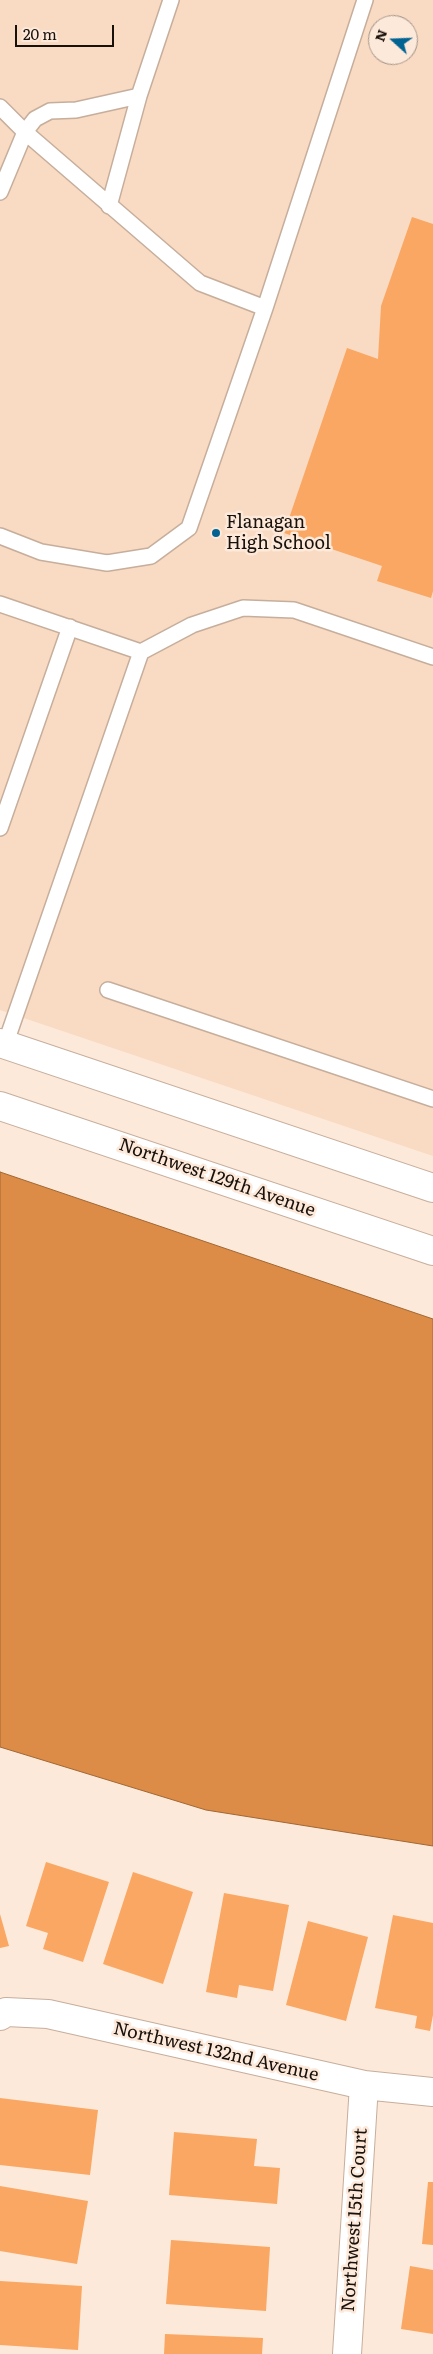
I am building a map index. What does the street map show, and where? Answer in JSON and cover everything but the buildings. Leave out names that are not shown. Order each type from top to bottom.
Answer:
[{"type":"street","points":[[3,1044],[433,1188]]},
{"type":"street","name":"Northwest 129th Avenue","points":[[0,1106],[433,1251]]},
{"type":"street","name":"Northwest 132nd Avenue","points":[[0,2016],[6,2012],[48,2014],[364,2085],[433,2092]]},
{"type":"street","name":"Northwest 15th Court","points":[[347,2354],[364,2085]]},
{"type":"lane","points":[[109,206],[138,96],[170,0]]},
{"type":"lane","points":[[0,536],[41,552],[107,563],[150,556],[189,528],[265,308],[365,0]]},
{"type":"lane","points":[[0,192],[25,132],[35,120],[50,111],[76,110],[138,96]]},
{"type":"lane","points":[[0,107],[25,132],[109,206],[200,283],[265,308]]},
{"type":"lane","points":[[0,604],[141,652]]},
{"type":"lane","points":[[3,1044],[141,652],[192,625],[243,608],[294,610],[433,657]]},
{"type":"lane","points":[[0,828],[70,627]]},
{"type":"lane","points":[[108,990],[433,1099]]},
{"type":"shaded area","name":"Flanagan High School","points":[[0,0],[433,0],[433,1156],[0,1010]]},
{"type":"shaded area","points":[[0,1172],[433,1319],[433,1846],[206,1810],[0,1747]]},
{"type":"place","name":"Flanagan High School","points":[[216,533]]}]
